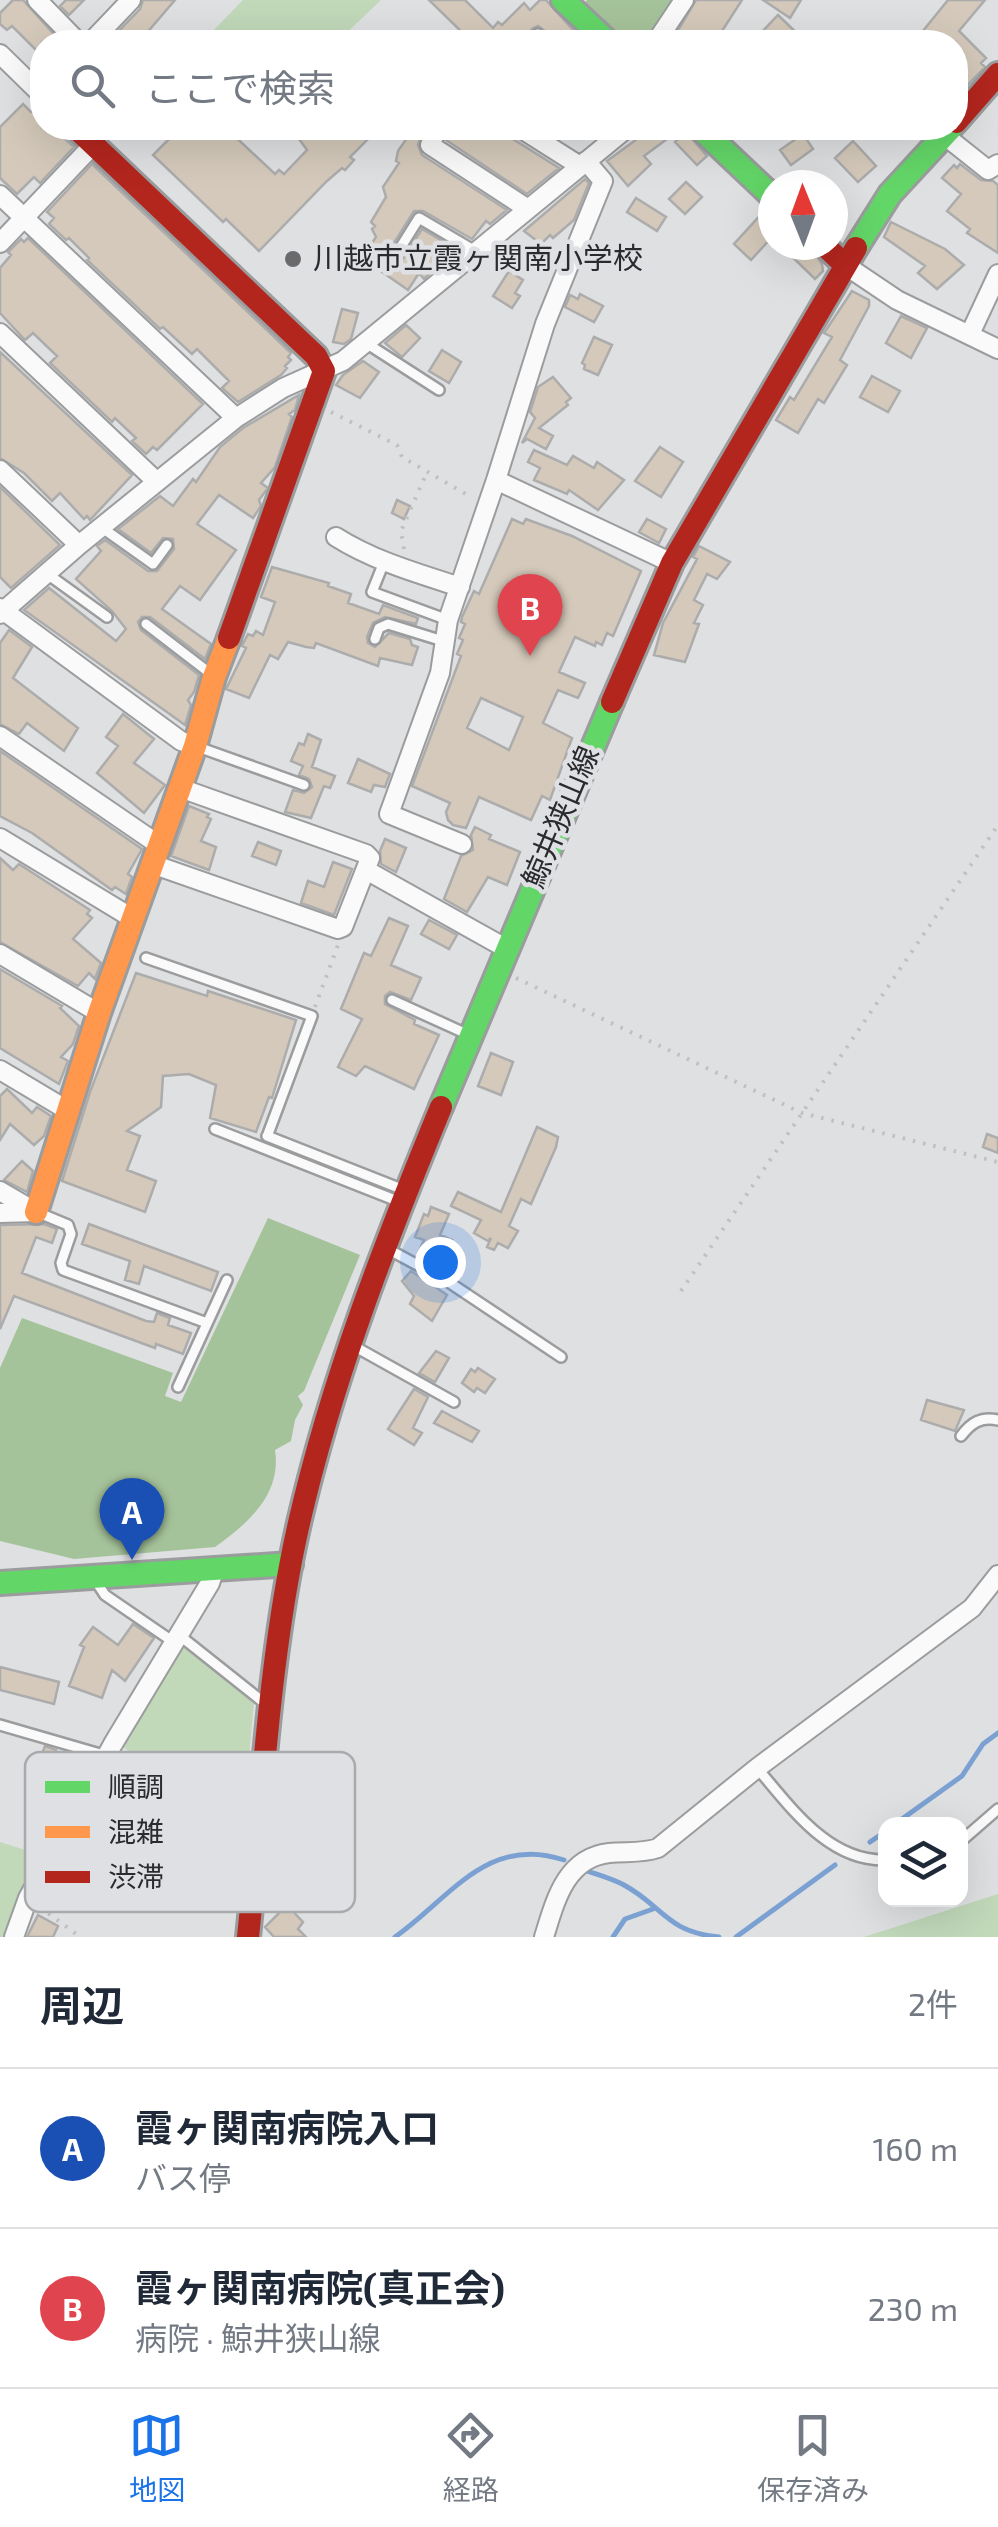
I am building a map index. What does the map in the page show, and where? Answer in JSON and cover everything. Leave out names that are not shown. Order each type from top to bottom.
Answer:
[{"type":"main road","points":[[572,3],[597,30]]},
{"type":"main road","name":"鯨井狭山線","points":[[968,108],[998,74]]},
{"type":"main road","points":[[36,1212],[99,1014],[195,746],[214,677],[324,372],[316,356],[89,140]]},
{"type":"main road","points":[[713,140],[758,183]]},
{"type":"main road","name":"鯨井狭山線","points":[[267,1752],[291,1564],[308,1482],[349,1343],[404,1197],[672,563],[845,265],[890,194],[939,140]]},
{"type":"main road","points":[[840,260],[845,265]]},
{"type":"main road","points":[[0,1583],[291,1564]]},
{"type":"main road","name":"鯨井狭山線","points":[[248,1937],[251,1912]]},
{"type":"street","points":[[36,0],[66,30]]},
{"type":"street","points":[[102,30],[131,0]]},
{"type":"street","points":[[664,30],[684,0]]},
{"type":"street","points":[[0,54],[30,83]]},
{"type":"street","points":[[0,244],[25,218],[82,140]]},
{"type":"street","points":[[432,140],[430,144],[528,208]]},
{"type":"street","points":[[462,844],[388,814],[440,673],[448,620],[544,324],[603,181],[552,140]]},
{"type":"street","points":[[195,746],[181,741],[1,611],[236,418],[283,388],[324,372],[366,343],[612,140]]},
{"type":"street","points":[[961,140],[988,170],[998,164]]},
{"type":"street","points":[[0,196],[236,418]]},
{"type":"street","points":[[845,265],[897,300],[998,349]]},
{"type":"street","points":[[970,334],[998,274]]},
{"type":"street","points":[[0,333],[156,481]]},
{"type":"street","points":[[0,470],[79,544]]},
{"type":"street","points":[[496,480],[672,563]]},
{"type":"street","points":[[336,536],[384,562],[460,587]]},
{"type":"street","points":[[0,736],[155,855],[342,929],[370,858],[366,854],[180,788]]},
{"type":"street","points":[[0,838],[132,918]]},
{"type":"street","points":[[366,870],[503,960]]},
{"type":"street","points":[[0,954],[99,1014]]},
{"type":"street","points":[[0,1070],[67,1110]]},
{"type":"street","points":[[0,1190],[36,1212]]},
{"type":"street","points":[[0,1213],[36,1212]]},
{"type":"street","points":[[109,1752],[210,1583],[215,1568]]},
{"type":"street","points":[[544,1937],[556,1894],[576,1868],[590,1858],[658,1848],[757,1768],[972,1608],[998,1575]]},
{"type":"street","points":[[14,1937],[25,1906]]},
{"type":"lane","points":[[390,266],[419,218],[475,251]]},
{"type":"lane","points":[[366,343],[440,390]]},
{"type":"lane","points":[[101,527],[153,564],[167,545]]},
{"type":"lane","points":[[384,562],[372,592],[448,620]]},
{"type":"lane","points":[[46,573],[107,617]]},
{"type":"lane","points":[[146,624],[214,677]]},
{"type":"lane","points":[[375,640],[380,628],[388,624],[443,641]]},
{"type":"lane","points":[[195,746],[304,786]]},
{"type":"lane","points":[[146,958],[312,1016],[263,1148]]},
{"type":"lane","points":[[392,1000],[472,1036]]},
{"type":"lane","points":[[215,1129],[404,1197]]},
{"type":"lane","points":[[268,1134],[404,1197]]},
{"type":"lane","points":[[36,1212],[68,1225],[71,1234],[62,1270],[206,1323]]},
{"type":"lane","points":[[384,1246],[448,1281],[561,1357]]},
{"type":"lane","points":[[178,1387],[227,1280]]},
{"type":"lane","points":[[349,1343],[454,1402]]},
{"type":"lane","points":[[961,1436],[982,1419],[998,1420]]},
{"type":"lane","points":[[92,1576],[105,1595],[177,1639],[272,1709]]},
{"type":"lane","points":[[0,1725],[93,1752]]},
{"type":"lane","points":[[757,1768],[816,1834],[856,1854],[878,1858]]},
{"type":"lane","points":[[968,1835],[998,1808]]},
{"type":"path","points":[[314,403],[396,445],[402,457],[488,506]]},
{"type":"path","points":[[418,556],[403,549],[401,531],[427,472]]},
{"type":"path","points":[[681,1291],[998,825]]},
{"type":"path","points":[[312,1016],[342,929]]},
{"type":"path","points":[[503,960],[802,1113],[998,1162]]},
{"type":"path","points":[[47,1912],[80,1937]]},
{"type":"green space","points":[[243,0],[381,0],[350,30],[214,30]]},
{"type":"green space","points":[[587,0],[677,0],[657,30],[612,30],[584,4]]},
{"type":"green space","points":[[268,1218],[360,1255],[304,1391],[298,1396],[303,1405],[291,1441],[275,1450],[273,1481],[260,1507],[215,1547],[74,1559],[0,1541],[0,1368],[22,1318],[173,1373],[165,1396],[181,1402]]},
{"type":"green space","points":[[182,1645],[254,1702],[249,1752],[130,1752],[121,1745]]},
{"type":"green space","points":[[0,1842],[25,1850],[25,1903],[9,1937],[0,1937]]},
{"type":"green space","points":[[998,1894],[998,1937],[864,1937],[968,1907],[968,1904]]},
{"type":"building","points":[[13,0],[23,0],[50,30],[30,30],[30,44],[12,26],[7,30],[0,24],[0,13]]},
{"type":"building","points":[[66,0],[84,0],[69,15],[60,6]]},
{"type":"building","points":[[143,0],[175,0],[149,30],[120,30],[140,9]]},
{"type":"building","points":[[429,0],[465,0],[493,28],[498,22],[502,25],[524,3],[530,10],[540,0],[546,0],[573,30],[543,30],[538,26],[531,30],[460,30]]},
{"type":"building","points":[[696,0],[742,0],[723,30],[678,30]]},
{"type":"building","points":[[763,0],[801,0],[790,18]]},
{"type":"building","points":[[948,0],[985,0],[960,30],[924,30]]},
{"type":"building","points":[[778,15],[794,30],[764,30]]},
{"type":"building","points":[[968,40],[986,58],[981,63],[985,67],[968,85]]},
{"type":"building","points":[[23,104],[30,111],[30,140],[66,140],[74,147],[40,183],[34,177],[17,194],[0,178],[0,127]]},
{"type":"building","points":[[168,140],[239,140],[275,174],[279,170],[284,174],[307,150],[300,140],[367,140],[350,157],[354,160],[345,170],[342,168],[327,181],[259,251],[153,155]]},
{"type":"building","points":[[406,140],[420,140],[422,155],[507,210],[490,224],[486,221],[472,239],[423,211],[414,211],[382,262],[384,272],[395,271],[422,229],[456,249],[424,279],[419,273],[408,290],[362,258],[376,237],[371,222],[386,197],[383,187],[399,163],[398,151]]},
{"type":"building","points":[[446,140],[515,140],[559,168],[527,194]]},
{"type":"building","points":[[636,140],[666,140],[644,156],[651,164],[628,186],[607,161]]},
{"type":"building","points":[[693,140],[707,156],[697,165],[675,142]]},
{"type":"building","points":[[794,140],[807,140],[813,149],[791,165],[780,150]]},
{"type":"building","points":[[853,141],[876,166],[858,182],[835,158]]},
{"type":"building","points":[[92,164],[291,353],[281,375],[238,402],[222,388],[229,381],[197,349],[192,354],[163,327],[160,329],[69,238],[66,240],[49,224],[54,218],[47,212]]},
{"type":"building","points":[[960,164],[981,180],[998,185],[998,253],[967,233],[970,229],[947,211],[961,194],[942,178]]},
{"type":"building","points":[[585,179],[589,183],[574,220],[553,238],[550,235],[541,244],[524,231]]},
{"type":"building","points":[[686,182],[702,197],[685,214],[669,199]]},
{"type":"building","points":[[636,198],[666,217],[657,231],[627,212]]},
{"type":"building","points":[[758,218],[758,252],[751,260],[734,244]]},
{"type":"building","points":[[891,222],[945,249],[964,265],[937,289],[918,273],[925,266],[884,237]]},
{"type":"building","points":[[28,238],[203,404],[157,450],[153,447],[146,454],[115,418],[112,422],[50,363],[57,356],[33,333],[25,340],[0,313],[0,268],[11,255],[8,252],[21,239],[24,242]]},
{"type":"building","points":[[795,260],[819,260],[823,271],[815,279]]},
{"type":"building","points":[[509,271],[523,280],[515,293],[520,296],[512,308],[493,296]]},
{"type":"building","points":[[852,291],[869,300],[869,306],[840,360],[847,365],[824,403],[818,399],[798,433],[776,420],[790,397],[794,400],[832,337],[824,333]]},
{"type":"building","points":[[580,294],[603,306],[594,322],[565,307],[570,295],[578,299]]},
{"type":"building","points":[[342,309],[358,313],[351,339],[344,344],[333,342]]},
{"type":"building","points":[[901,316],[927,328],[911,358],[886,343]]},
{"type":"building","points":[[406,325],[420,338],[402,357],[385,343]]},
{"type":"building","points":[[594,337],[612,345],[598,375],[584,369],[582,363]]},
{"type":"building","points":[[442,350],[461,362],[449,383],[429,371]]},
{"type":"building","points":[[0,352],[132,475],[90,520],[87,516],[84,519],[60,493],[52,501],[24,473],[0,458]]},
{"type":"building","points":[[363,361],[379,372],[360,398],[336,385]]},
{"type":"building","points":[[872,376],[900,391],[888,412],[860,397]]},
{"type":"building","points":[[553,377],[571,398],[566,402],[568,405],[539,428],[553,436],[546,449],[527,439],[522,443],[535,418],[530,412],[538,387]]},
{"type":"building","points":[[299,395],[295,410],[289,414],[292,417],[275,467],[261,483],[268,488],[253,518],[219,495],[197,524],[236,550],[200,600],[180,586],[162,609],[211,644],[205,659],[150,617],[142,617],[138,622],[141,630],[199,675],[188,700],[191,705],[185,725],[24,610],[49,588],[116,641],[126,629],[76,579],[101,551],[97,546],[105,540],[148,571],[157,571],[174,549],[173,539],[163,538],[151,553],[118,529],[160,496],[173,506],[193,479],[196,482],[220,447],[243,428]]},
{"type":"building","points":[[660,447],[683,462],[661,497],[635,481]]},
{"type":"building","points":[[534,450],[567,465],[573,456],[594,468],[597,462],[624,480],[598,510],[569,490],[567,494],[534,480],[540,468],[528,462]]},
{"type":"building","points":[[0,487],[60,545],[11,588],[0,577]]},
{"type":"building","points":[[397,500],[410,506],[404,519],[392,513]]},
{"type":"building","points":[[512,519],[523,524],[526,519],[572,536],[641,571],[613,636],[607,633],[602,645],[596,642],[595,646],[575,637],[559,672],[585,683],[578,698],[558,690],[543,723],[572,738],[550,800],[542,796],[531,820],[479,797],[466,828],[448,820],[450,803],[412,786],[461,656],[457,654],[463,640],[459,638],[465,624],[462,617],[474,591],[479,594]],"holes":[[[481,698],[523,717],[509,750],[467,728]]]},
{"type":"building","points":[[647,519],[666,529],[659,543],[639,532]]},
{"type":"building","points":[[699,546],[730,562],[717,579],[707,574],[694,600],[703,605],[694,623],[699,624],[685,662],[654,655],[663,623],[697,559],[693,557]]},
{"type":"building","points":[[272,567],[329,583],[328,586],[351,594],[348,603],[379,614],[383,605],[418,618],[416,624],[385,617],[373,623],[367,637],[375,647],[389,633],[410,639],[418,647],[412,665],[380,658],[378,666],[316,643],[314,648],[288,642],[278,659],[270,655],[249,698],[226,689],[246,648],[242,646],[248,634],[253,636],[256,631],[263,635],[275,602],[261,597]]},
{"type":"building","points":[[9,630],[32,647],[13,678],[78,728],[64,751],[27,723],[19,734],[0,724],[0,643]]},
{"type":"building","points":[[123,714],[154,739],[134,763],[165,785],[144,813],[97,773],[118,746],[106,737]]},
{"type":"building","points":[[308,734],[321,740],[312,767],[335,776],[330,788],[324,786],[311,818],[285,812],[293,790],[304,793],[312,787],[309,779],[299,775],[303,766],[291,761]]},
{"type":"building","points":[[0,751],[142,849],[128,874],[132,877],[126,894],[115,887],[112,890],[32,833],[0,816]]},
{"type":"building","points":[[358,759],[390,774],[385,787],[374,785],[371,792],[348,783]]},
{"type":"building","points":[[189,806],[209,814],[211,819],[201,841],[216,847],[209,870],[171,856]]},
{"type":"building","points":[[475,827],[491,835],[489,839],[520,852],[507,885],[488,877],[467,912],[444,899],[461,856],[473,850],[471,835]]},
{"type":"building","points":[[385,839],[406,848],[396,872],[381,864],[380,851]]},
{"type":"building","points":[[258,842],[281,851],[276,865],[252,856]]},
{"type":"building","points":[[0,858],[13,870],[19,864],[90,910],[87,914],[92,918],[73,939],[101,963],[95,979],[89,973],[78,986],[0,942]]},
{"type":"building","points":[[333,862],[352,869],[334,915],[301,903],[308,881],[324,887]]},
{"type":"building","points":[[389,918],[408,926],[391,965],[421,978],[411,1000],[390,992],[385,996],[385,1004],[439,1035],[414,1089],[365,1066],[356,1076],[338,1067],[362,1019],[341,1009],[364,953],[371,956]]},
{"type":"building","points":[[429,920],[457,935],[449,949],[421,934]]},
{"type":"building","points":[[0,969],[62,1006],[79,1026],[73,1044],[61,1057],[68,1061],[59,1084],[0,1048]]},
{"type":"building","points":[[136,973],[207,996],[208,991],[296,1020],[272,1098],[269,1097],[256,1132],[210,1118],[216,1085],[189,1074],[163,1076],[161,1107],[127,1131],[140,1136],[127,1170],[156,1181],[145,1212],[62,1181],[90,1092]]},
{"type":"building","points":[[491,1053],[513,1062],[501,1095],[478,1086]]},
{"type":"building","points":[[7,1089],[32,1113],[37,1107],[51,1116],[44,1136],[34,1145],[10,1124],[0,1140],[0,1096]]},
{"type":"building","points":[[537,1127],[558,1137],[556,1147],[531,1204],[521,1199],[509,1226],[518,1231],[508,1248],[498,1243],[494,1250],[487,1247],[491,1238],[488,1241],[474,1233],[481,1220],[451,1206],[458,1192],[501,1212]]},
{"type":"building","points":[[987,1134],[998,1138],[998,1153],[983,1147]]},
{"type":"building","points":[[22,1161],[33,1171],[27,1192],[4,1180]]},
{"type":"building","points":[[431,1207],[449,1214],[440,1235],[452,1240],[440,1268],[421,1258],[424,1255],[418,1253],[424,1240],[415,1237]]},
{"type":"building","points":[[44,1224],[57,1229],[52,1243],[36,1237],[22,1273],[146,1321],[154,1322],[157,1313],[170,1318],[168,1325],[191,1333],[183,1354],[156,1344],[155,1348],[14,1296],[0,1329],[0,1225]]},
{"type":"building","points":[[89,1224],[218,1272],[211,1291],[144,1266],[139,1284],[125,1280],[130,1261],[82,1244]]},
{"type":"building","points":[[411,1271],[447,1295],[432,1321],[410,1304],[414,1296],[402,1281]]},
{"type":"building","points":[[436,1351],[449,1358],[435,1382],[419,1373]]},
{"type":"building","points":[[478,1368],[495,1379],[485,1393],[477,1388],[474,1392],[462,1383],[471,1369],[475,1372]]},
{"type":"building","points":[[414,1389],[428,1397],[413,1428],[422,1433],[414,1445],[388,1429]]},
{"type":"building","points":[[927,1400],[964,1410],[955,1431],[921,1420]]},
{"type":"building","points":[[442,1411],[479,1431],[472,1442],[434,1423]]},
{"type":"building","points":[[133,1624],[154,1638],[125,1681],[112,1670],[102,1698],[69,1686],[84,1647],[80,1645],[93,1627],[118,1645]]},
{"type":"building","points":[[0,1667],[59,1682],[54,1704],[0,1690]]},
{"type":"building","points":[[280,1912],[294,1912],[303,1922],[298,1929],[306,1937],[274,1937],[265,1927]]},
{"type":"building","points":[[38,1915],[58,1926],[53,1937],[27,1937]]},
{"type":"waterway","points":[[905,1817],[962,1776],[983,1744],[998,1733]]},
{"type":"waterway","points":[[870,1842],[878,1836]]},
{"type":"waterway","points":[[395,1937],[452,1889],[491,1863],[537,1854],[564,1860]]},
{"type":"waterway","points":[[736,1937],[835,1865]]},
{"type":"waterway","points":[[587,1871],[624,1885],[687,1930],[719,1937]]},
{"type":"waterway","points":[[613,1937],[625,1919],[653,1909]]},
{"type":"traffic: fast","points":[[563,0],[595,30]]},
{"type":"traffic: fast","points":[[713,140],[758,183]]},
{"type":"traffic: fast","points":[[856,248],[890,194],[940,140]]},
{"type":"traffic: fast","points":[[441,1107],[612,702]]},
{"type":"traffic: fast","points":[[0,1583],[291,1564]]},
{"type":"traffic: slow","points":[[36,1212],[99,1013],[195,746],[229,638]]},
{"type":"traffic: jam","points":[[968,108],[998,74]]},
{"type":"traffic: jam","points":[[89,140],[316,356],[324,371],[229,638]]},
{"type":"traffic: jam","points":[[612,702],[672,563],[856,248]]},
{"type":"traffic: jam","points":[[840,260],[845,265]]},
{"type":"traffic: jam","points":[[266,1752],[280,1624],[312,1469],[361,1312],[441,1107]]},
{"type":"traffic: jam","points":[[248,1937],[250,1912]]},
{"type":"place","name":"川越市立霞ヶ関南小学校","points":[[293,259]]},
{"type":"place","name":"霞ヶ関南病院(真正会)","points":[[530,656]]},
{"type":"place","name":"霞ヶ関南病院入口","points":[[132,1560]]}]
